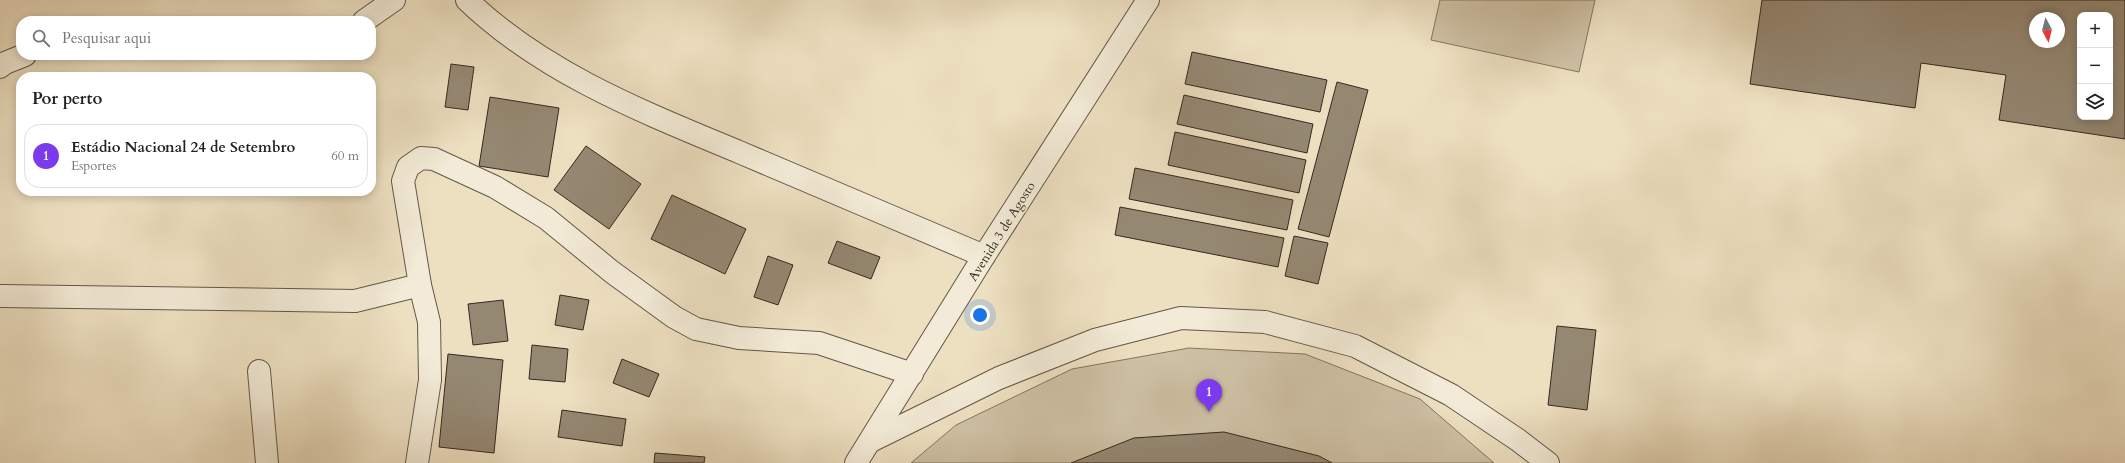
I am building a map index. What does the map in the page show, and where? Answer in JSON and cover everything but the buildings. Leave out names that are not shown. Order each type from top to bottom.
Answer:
[{"type":"street","points":[[371,16],[394,0]]},
{"type":"street","points":[[467,0],[492,24],[550,64],[621,103],[984,256]]},
{"type":"street","name":"Avenida 3 de Agosto","points":[[856,463],[984,256],[1148,0]]},
{"type":"street","points":[[0,67],[5,63],[16,59]]},
{"type":"street","points":[[417,463],[430,380],[429,322],[420,285],[403,181],[408,167],[420,158],[434,159],[495,187],[546,218],[612,272],[674,317],[696,329],[739,338],[819,342],[912,374]]},
{"type":"street","points":[[0,296],[355,301],[420,285]]},
{"type":"street","points":[[0,291],[0,309]]},
{"type":"street","points":[[871,440],[999,378],[1095,340],[1181,318],[1265,322],[1355,346],[1452,395],[1518,440],[1548,463]]},
{"type":"street","points":[[259,371],[267,463]]},
{"type":"shaded area","points":[[1440,0],[1595,0],[1579,72],[1431,40]]},
{"type":"shaded area","points":[[1189,348],[1305,354],[1420,399],[1494,463],[911,463],[956,425],[1072,369]]},
{"type":"place","name":"Estádio Nacional 24 de Setembro","points":[[1209,412]]}]
